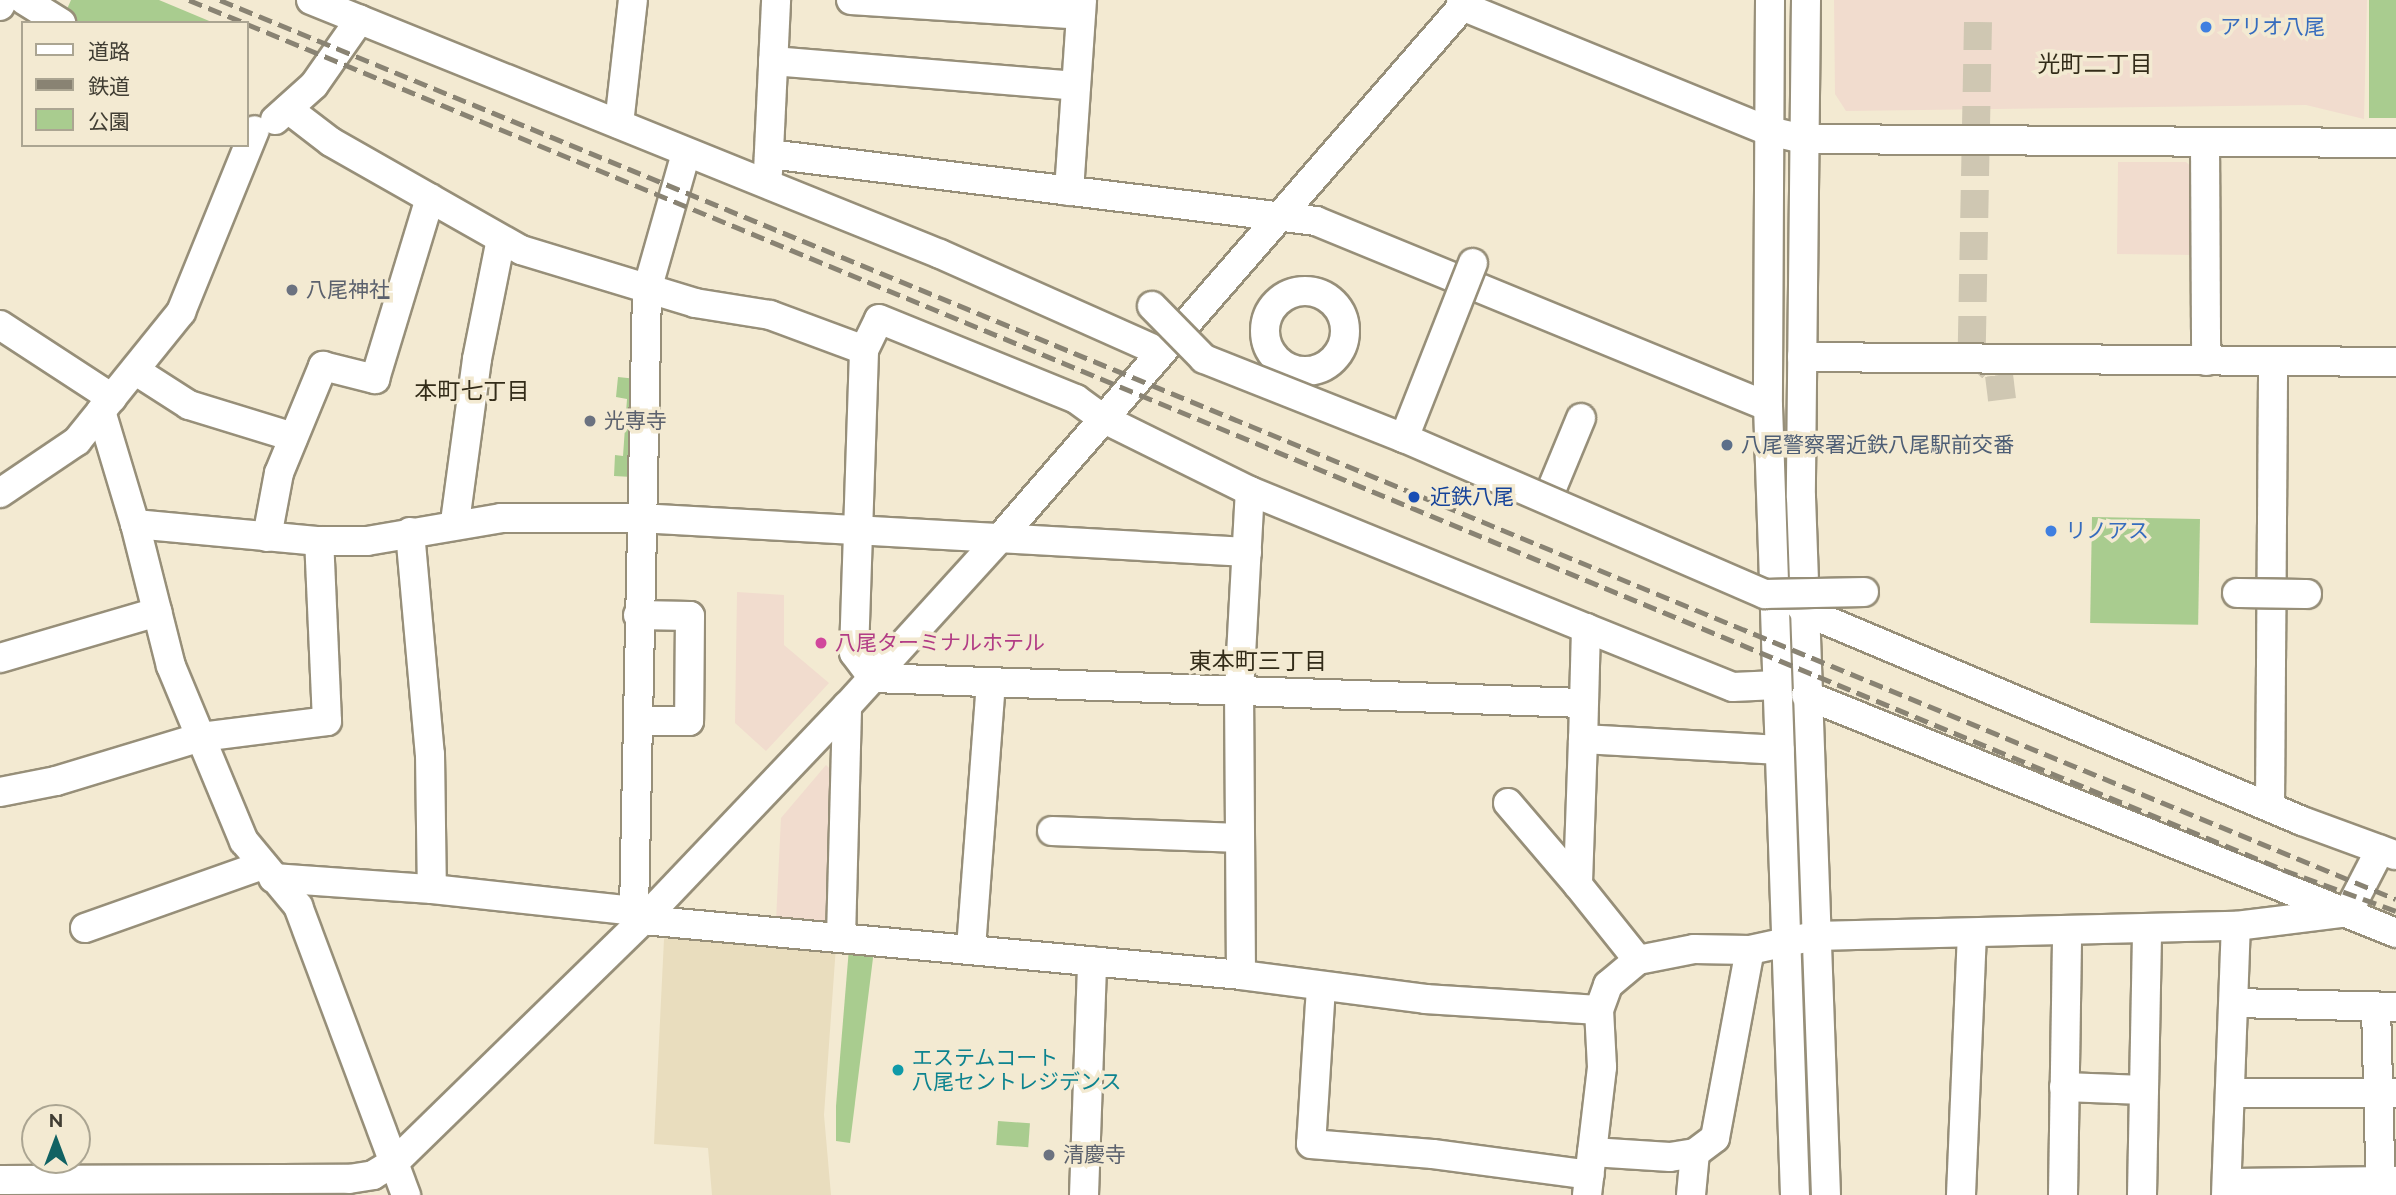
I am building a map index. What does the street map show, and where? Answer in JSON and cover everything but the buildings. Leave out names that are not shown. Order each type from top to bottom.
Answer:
[{"type":"street","points":[[0,6],[3,0]]},
{"type":"street","points":[[24,0],[58,21]]},
{"type":"street","points":[[312,0],[360,11],[686,153],[768,184],[1063,306],[1160,352]]},
{"type":"street","points":[[619,124],[633,0]]},
{"type":"street","points":[[768,184],[776,0]]},
{"type":"street","points":[[851,0],[1081,8],[1069,191]]},
{"type":"street","points":[[1770,0],[1768,406],[1795,1195]]},
{"type":"street","points":[[1806,0],[1802,357],[1804,611],[1826,1195]]},
{"type":"street","points":[[0,1180],[259,1188],[373,1175],[396,1161],[873,678],[999,539],[1160,352],[1283,217],[1464,2],[1769,131],[1805,139],[2396,144]]},
{"type":"street","points":[[251,129],[288,109],[314,85],[360,11]]},
{"type":"street","points":[[773,61],[1076,86]]},
{"type":"street","points":[[288,109],[331,142],[521,250],[647,290],[770,315],[864,350]]},
{"type":"street","points":[[2205,142],[2206,361]]},
{"type":"street","points":[[0,493],[77,441],[181,312],[244,147]]},
{"type":"street","points":[[639,916],[639,518],[647,290],[686,153]]},
{"type":"street","points":[[769,154],[1316,221],[1768,406]]},
{"type":"street","points":[[267,537],[279,473],[323,366],[375,379],[430,198]]},
{"type":"street","points":[[455,522],[477,359],[501,239]]},
{"type":"street","points":[[1400,442],[1473,263]]},
{"type":"street","points":[[1152,306],[1204,359],[1400,442],[1547,493],[1765,594],[1864,592]]},
{"type":"street","points":[[1582,702],[873,678],[854,653],[864,350],[879,319],[1076,399],[1104,419],[1250,491],[1586,628],[1733,687],[1777,685]]},
{"type":"street","points":[[0,325],[106,404],[171,666],[244,841],[298,906],[396,1161],[406,1195]]},
{"type":"street","points":[[1802,357],[2396,362]]},
{"type":"street","points":[[2270,807],[2273,362]]},
{"type":"street","points":[[136,371],[189,405],[293,437]]},
{"type":"street","points":[[1547,493],[1581,418]]},
{"type":"street","points":[[1241,975],[1239,692],[1250,491]]},
{"type":"street","points":[[135,524],[319,541],[367,541],[455,522],[639,518],[1247,552]]},
{"type":"street","points":[[410,532],[430,754],[432,889]]},
{"type":"street","points":[[0,792],[56,781],[201,737],[327,721],[319,541]]},
{"type":"street","points":[[1590,1174],[1602,1067],[1599,1010],[1608,985],[1638,960],[1694,949],[1750,950],[1815,936],[2236,926],[2347,912],[2388,853],[2270,807],[1804,611],[1774,575]]},
{"type":"street","points":[[2237,593],[2308,594]]},
{"type":"street","points":[[0,658],[157,612]]},
{"type":"street","points":[[638,615],[690,616],[689,721],[638,721]]},
{"type":"street","points":[[1578,884],[1586,628]]},
{"type":"street","points":[[971,948],[991,684]]},
{"type":"street","points":[[1806,695],[2396,933]]},
{"type":"street","points":[[841,938],[847,706]]},
{"type":"street","points":[[1583,739],[1780,750]]},
{"type":"street","points":[[1508,803],[1578,884],[1638,960]]},
{"type":"street","points":[[1052,831],[1240,838]]},
{"type":"street","points":[[85,928],[268,872],[841,938],[1241,975],[1425,999],[1599,1010]]},
{"type":"street","points":[[2235,1003],[2386,1007],[2386,1186],[2227,1189],[2236,926]]},
{"type":"street","points":[[2142,1195],[2147,929]]},
{"type":"street","points":[[2063,1195],[2067,932]]},
{"type":"street","points":[[1961,1195],[1972,934]]},
{"type":"street","points":[[1321,987],[1311,1144],[1433,1154],[1590,1174],[1695,1153],[1715,1138],[1750,950]]},
{"type":"street","points":[[1084,1195],[1092,961]]},
{"type":"street","points":[[2064,1087],[2144,1090]]},
{"type":"street","points":[[2231,1093],[2387,1093]]},
{"type":"street","points":[[1691,1195],[1695,1153]]},
{"type":"shaded area","points":[[1834,0],[2367,0],[2364,119],[2306,105],[1846,111],[1835,94]]},
{"type":"shaded area","points":[[2118,162],[2186,162],[2196,171],[2196,255],[2117,254]]},
{"type":"shaded area","points":[[737,592],[784,595],[784,645],[829,683],[766,751],[735,723]]},
{"type":"shaded area","points":[[826,765],[840,778],[827,926],[776,921],[781,818]]},
{"type":"shaded area","points":[[675,926],[836,946],[824,1115],[831,1195],[712,1195],[708,1148],[654,1144],[664,939]]},
{"type":"green space","points":[[71,0],[159,0],[209,21],[72,21],[64,16]]},
{"type":"green space","points":[[2369,0],[2396,0],[2396,118],[2369,118]]},
{"type":"green space","points":[[618,377],[637,379],[632,477],[614,476],[615,455],[623,456],[627,399],[616,397]]},
{"type":"green space","points":[[2092,517],[2200,519],[2198,625],[2090,623]]},
{"type":"green space","points":[[849,948],[874,950],[850,1143],[836,1141],[836,1106]]},
{"type":"green space","points":[[998,1121],[1030,1123],[1028,1147],[996,1145]]},
{"type":"tunnel","points":[[1978,22],[1972,349],[1999,375],[2002,400]]},
{"type":"railway","points":[[189,0],[240,21]]},
{"type":"railway","points":[[220,0],[2396,899]]},
{"type":"railway","points":[[248,24],[2284,870],[2396,911]]},
{"type":"place","name":"アリオ八尾","points":[[2206,27]]},
{"type":"place","name":"八尾神社","points":[[292,290]]},
{"type":"place","name":"光専寺","points":[[590,421]]},
{"type":"place","name":"八尾警察署近鉄八尾駅前交番","points":[[1727,445]]},
{"type":"place","name":"近鉄八尾","points":[[1414,497]]},
{"type":"place","name":"リノアス","points":[[2051,531]]},
{"type":"place","name":"八尾ターミナルホテル","points":[[821,643]]},
{"type":"place","name":"エステムコート 八尾セントレジデンス","points":[[898,1070]]},
{"type":"place","name":"清慶寺","points":[[1049,1155]]},
{"type":"district","name":"光町二丁目","points":[[2095,64]]},
{"type":"district","name":"本町七丁目","points":[[472,391]]},
{"type":"district","name":"東本町三丁目","points":[[1258,661]]}]
